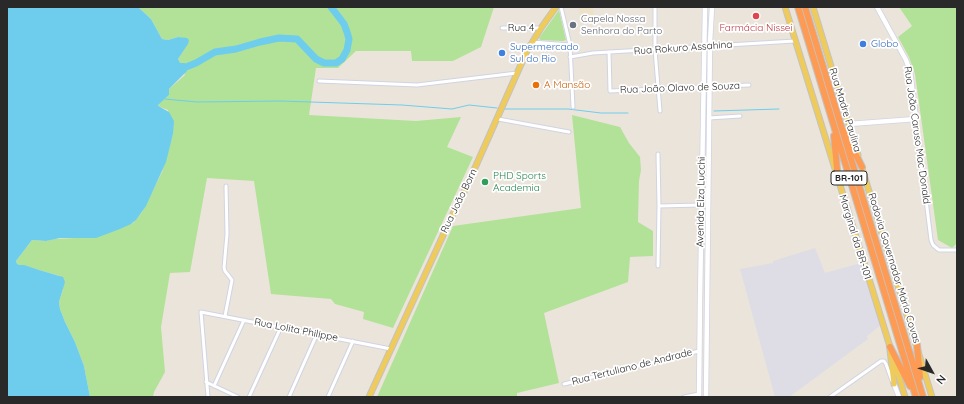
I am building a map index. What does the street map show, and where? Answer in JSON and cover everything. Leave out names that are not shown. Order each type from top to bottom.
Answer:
[{"type":"highway","name":"Rodovia Governador Mário Covas","points":[[798,7],[916,397]]},
{"type":"highway","name":"Rodovia Governador Mário Covas","points":[[804,7],[923,397]]},
{"type":"highway","points":[[836,114],[862,167]]},
{"type":"highway","points":[[833,123],[838,180]]},
{"type":"highway","points":[[917,345],[921,390]]},
{"type":"highway","points":[[890,346],[916,397]]},
{"type":"main road","name":"Avenida Elza Lucchi","points":[[699,395],[703,47],[705,7]]},
{"type":"main road","name":"Avenida Elza Lucchi","points":[[706,397],[710,46],[712,7]]},
{"type":"main road","name":"Marginal da BR-101","points":[[785,7],[905,397]]},
{"type":"main road","name":"Rua Madre Paulina","points":[[813,7],[932,397]]},
{"type":"main road","name":"Rua João Caruso Mac Donald","points":[[877,7],[906,60],[910,71],[916,119]]},
{"type":"main road","name":"Rua João Born","points":[[369,397],[447,225],[498,119],[517,73],[540,28],[555,8]]},
{"type":"main road","points":[[849,124],[916,119]]},
{"type":"main road","points":[[700,296],[707,296]]},
{"type":"main road","points":[[890,346],[894,384],[899,397]]},
{"type":"street","points":[[561,7],[570,45],[573,107]]},
{"type":"street","points":[[654,7],[655,50],[660,111]]},
{"type":"street","name":"Rua 4","points":[[502,28],[540,28]]},
{"type":"street","name":"Rua Rokuro Assahina","points":[[570,57],[593,53],[796,41]]},
{"type":"street","points":[[532,42],[570,45]]},
{"type":"street","name":"Rua João Olavo de Souza","points":[[609,52],[610,91],[749,85]]},
{"type":"street","points":[[319,81],[417,85],[517,73]]},
{"type":"street","points":[[709,118],[740,116]]},
{"type":"street","points":[[498,119],[568,132]]},
{"type":"street","name":"Rua João Caruso Mac Donald","points":[[916,119],[931,240],[933,245],[939,250],[957,250]]},
{"type":"street","points":[[658,154],[658,266]]},
{"type":"street","points":[[225,316],[232,280],[224,268],[227,238],[226,186]]},
{"type":"street","points":[[659,206],[701,205]]},
{"type":"street","name":"Rua Lolita Philippe","points":[[206,382],[201,312],[391,349]]},
{"type":"street","points":[[214,386],[244,320]]},
{"type":"street","points":[[250,397],[281,327]]},
{"type":"street","points":[[289,397],[317,334]]},
{"type":"street","points":[[328,397],[353,342]]},
{"type":"street","name":"Rua Tertuliano de Andrade","points":[[564,384],[699,350]]},
{"type":"street","points":[[830,397],[877,363],[884,361],[894,384]]},
{"type":"street","points":[[206,382],[238,397]]},
{"type":"street","points":[[206,382],[208,397]]},
{"type":"street","points":[[684,397],[699,395]]},
{"type":"shaded area","points":[[578,7],[593,7],[596,25],[590,25],[590,23],[582,24]]},
{"type":"shaded area","points":[[815,248],[825,273],[861,263],[881,325],[867,336],[868,339],[789,397],[775,397],[740,269],[773,263],[773,261]]},
{"type":"green space","points":[[138,7],[494,7],[481,47],[453,61],[412,61],[411,51],[356,51],[338,68],[316,68],[309,115],[416,121],[461,117],[447,147],[473,157],[393,328],[363,319],[364,312],[335,304],[331,299],[271,294],[254,181],[207,178],[190,272],[170,273],[161,327],[165,372],[154,392],[153,397],[90,397],[84,366],[60,309],[59,302],[63,289],[60,276],[17,264],[16,261],[32,240],[46,241],[75,238],[133,223],[142,212],[162,172],[173,134],[168,110],[160,107],[158,104],[169,95],[169,89],[185,75],[178,59],[185,48],[188,39],[178,37],[168,40],[162,39],[151,19]]},
{"type":"green space","points":[[899,7],[957,7],[957,243],[952,248],[938,240],[915,74],[909,57],[898,37],[912,26]]},
{"type":"green space","points":[[559,10],[566,40],[540,40],[539,38]]},
{"type":"green space","points":[[572,115],[620,127],[629,143],[640,157],[641,170],[639,181],[638,222],[653,231],[653,256],[630,257],[628,282],[544,313],[559,383],[517,393],[517,397],[377,397],[453,226],[581,208]]},
{"type":"water","points":[[7,7],[138,7],[151,19],[162,39],[168,40],[178,37],[187,38],[189,40],[178,59],[180,63],[185,63],[187,71],[169,89],[169,95],[158,105],[169,112],[174,121],[173,134],[166,162],[146,206],[136,220],[120,229],[96,238],[60,238],[46,241],[32,240],[16,261],[17,264],[63,277],[65,282],[59,302],[60,309],[84,366],[90,397],[7,397]]},
{"type":"waterway","points":[[186,67],[215,52],[236,49],[279,38],[297,39],[316,59],[324,63],[336,63],[342,59],[347,50],[349,39],[344,24],[331,7]]},
{"type":"waterway","points":[[165,99],[197,102],[280,101],[402,105],[452,109],[469,105],[497,108]]},
{"type":"waterway","points":[[504,109],[568,109],[601,113],[628,113]]},
{"type":"waterway","points":[[714,111],[779,109]]},
{"type":"place","name":"Farmácia Nissei","points":[[756,16]]},
{"type":"place","name":"Capela Nossa Senhora do Parto","points":[[573,25]]},
{"type":"place","name":"Globo","points":[[863,44]]},
{"type":"place","name":"Supermercado Sul do Rio","points":[[502,53]]},
{"type":"place","name":"A Mansão","points":[[536,85]]},
{"type":"place","name":"PHD Sports Academia","points":[[485,182]]}]
